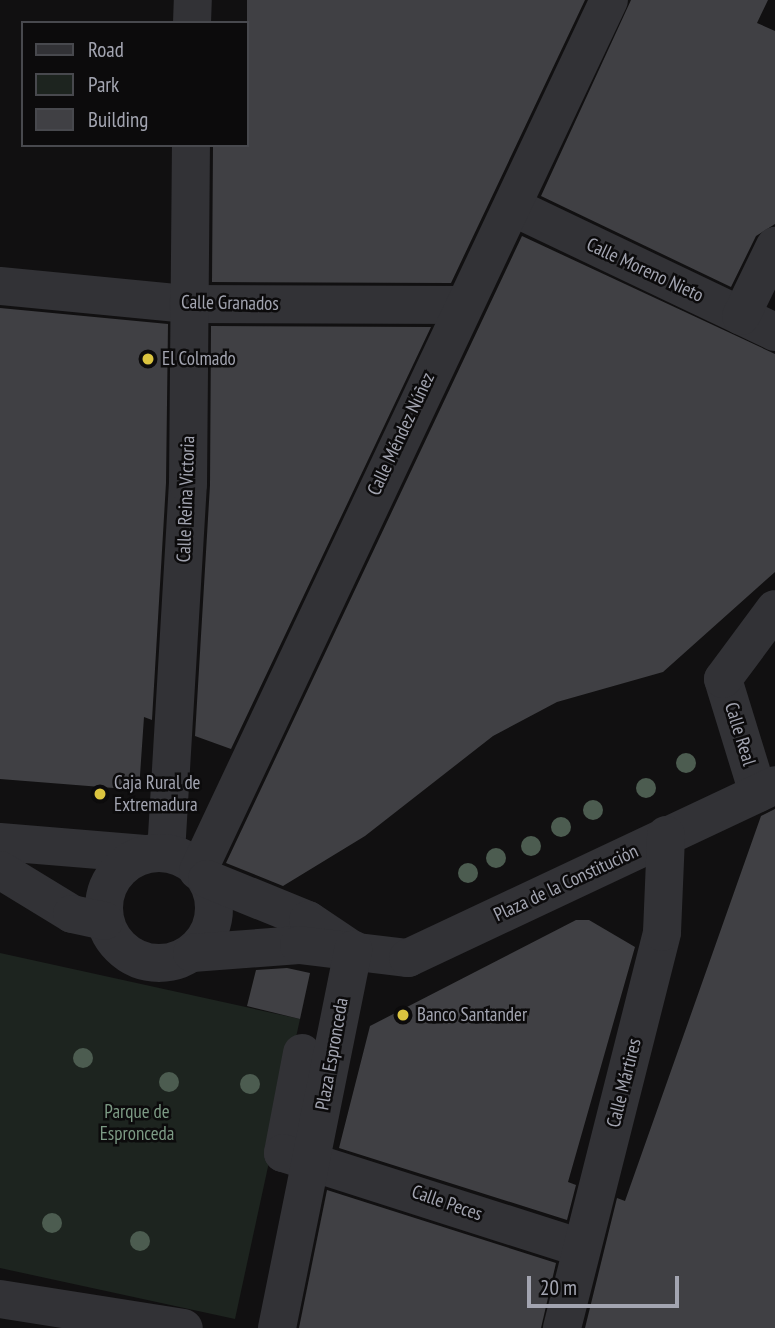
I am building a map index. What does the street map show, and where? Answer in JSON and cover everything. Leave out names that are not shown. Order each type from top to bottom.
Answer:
[{"type":"street","points":[[192,0],[192,21]]},
{"type":"street","name":"Calle Méndez Núñez","points":[[179,864],[462,305],[515,208],[609,0]]},
{"type":"street","name":"Calle Reina Victoria","points":[[179,864],[188,484],[191,147]]},
{"type":"street","name":"Calle Moreno Nieto","points":[[515,208],[775,332]]},
{"type":"street","points":[[741,316],[775,246]]},
{"type":"street","name":"Calle Granados","points":[[0,286],[188,304],[462,305]]},
{"type":"street","name":"Calle Real","points":[[766,789],[723,679],[775,609]]},
{"type":"street","name":"Plaza de la Constitución","points":[[353,950],[408,958],[766,789]]},
{"type":"street","name":"Calle Mártires","points":[[569,1325],[581,1248],[662,932],[666,835]]},
{"type":"street","points":[[1,853],[179,864],[308,920],[353,950]]},
{"type":"street","points":[[1,853],[72,914],[104,921]]},
{"type":"street","points":[[179,864],[111,879],[104,921],[114,941],[140,959],[172,961],[192,953],[299,945],[353,950]]},
{"type":"street","points":[[179,864],[214,915],[192,953]]},
{"type":"street","name":"Plaza Espronceda","points":[[277,1328],[314,1158],[353,950]]},
{"type":"street","name":"Plaza Espronceda","points":[[302,1053],[283,1153],[314,1158]]},
{"type":"street","name":"Calle Peces","points":[[314,1158],[581,1248]]},
{"type":"street","points":[[0,1299],[184,1328]]},
{"type":"green space","name":"Parque de Espronceda","points":[[0,953],[300,1019],[235,1319],[0,1268]]},
{"type":"building","points":[[247,0],[585,0],[451,283],[212,282],[213,147],[248,147]]},
{"type":"building","points":[[631,0],[768,0],[757,23],[775,31],[775,224],[756,236],[731,287],[541,196]]},
{"type":"building","points":[[522,236],[775,354],[775,572],[663,672],[557,702],[493,736],[365,836],[283,886],[226,863]]},
{"type":"building","points":[[0,308],[168,324],[166,483],[152,720],[144,717],[139,790],[0,779]]},
{"type":"building","points":[[211,326],[431,327],[231,749],[195,736],[210,485]]},
{"type":"building","points":[[775,809],[775,1328],[585,1328],[617,1198],[625,1201],[761,816]]},
{"type":"building","points":[[576,920],[589,920],[635,947],[568,1182],[576,1185],[567,1220],[339,1148],[370,1026]]},
{"type":"building","points":[[287,968],[310,973],[300,1019],[247,1006],[256,970]]},
{"type":"building","points":[[327,1190],[556,1263],[541,1328],[299,1328]]},
{"type":"place","name":"El Colmado","points":[[148,359]]},
{"type":"place","name":"Caja Rural de Extremadura","points":[[100,794]]},
{"type":"place","name":"Banco Santander","points":[[403,1015]]}]
